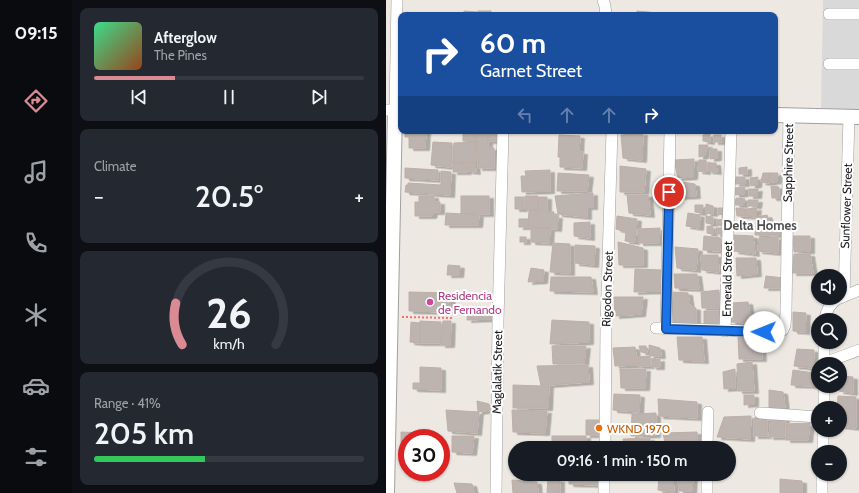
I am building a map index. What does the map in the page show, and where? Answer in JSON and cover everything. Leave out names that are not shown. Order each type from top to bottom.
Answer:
[{"type":"street","points":[[387,493],[387,402],[397,0]]},
{"type":"street","points":[[603,0],[606,12]]},
{"type":"street","points":[[829,14],[859,14]]},
{"type":"street","points":[[829,64],[859,64]]},
{"type":"street","points":[[778,115],[854,116]]},
{"type":"street","name":"Sapphire Street","points":[[725,331],[776,332],[783,330],[785,325],[789,115]]},
{"type":"street","name":"Sunflower Street","points":[[843,269],[854,116]]},
{"type":"street","name":"Maglalatik Street","points":[[496,493],[497,352],[503,134]]},
{"type":"street","name":"Rigodon Street","points":[[605,441],[606,326],[612,134]]},
{"type":"street","points":[[670,134],[661,329],[725,331]]},
{"type":"street","name":"Emerald Street","points":[[725,331],[731,134]]},
{"type":"street","points":[[847,295],[859,290]]},
{"type":"street","points":[[840,357],[859,350]]},
{"type":"street","points":[[707,441],[708,412]]},
{"type":"street","points":[[760,414],[811,417]]},
{"type":"street","points":[[604,481],[604,493]]},
{"type":"street","points":[[707,481],[707,493]]},
{"type":"street","points":[[822,481],[822,493]]},
{"type":"path","points":[[389,313],[453,318]]},
{"type":"shaded area","points":[[823,0],[859,0],[859,110],[821,109]]},
{"type":"building","points":[[478,11],[491,11],[491,12]]},
{"type":"building","points":[[405,134],[426,134],[425,148],[409,148],[409,137],[405,137]]},
{"type":"building","points":[[463,134],[476,134],[476,142],[463,141]]},
{"type":"building","points":[[476,134],[488,134],[488,148],[494,148],[494,168],[478,168],[478,161],[476,161]]},
{"type":"building","points":[[488,134],[500,134],[500,141],[488,141]]},
{"type":"building","points":[[643,134],[642,160],[623,158],[621,135]]},
{"type":"building","points":[[710,134],[710,142],[703,141],[703,135]]},
{"type":"building","points":[[559,135],[580,136],[579,152],[583,152],[582,168],[560,167],[560,157],[558,157]]},
{"type":"building","points":[[714,135],[721,135],[721,142],[714,142]]},
{"type":"building","points":[[433,142],[452,143],[451,167],[431,165]]},
{"type":"building","points":[[476,142],[474,163],[453,162],[454,143]]},
{"type":"building","points":[[699,145],[708,145],[704,156],[699,157]]},
{"type":"building","points":[[710,149],[717,149],[717,158],[710,159]]},
{"type":"building","points":[[694,159],[693,177],[678,178],[674,160]]},
{"type":"building","points":[[699,160],[706,160],[706,172],[698,171]]},
{"type":"building","points":[[453,163],[467,164],[467,172],[453,172]]},
{"type":"building","points":[[468,163],[475,163],[476,172],[468,171]]},
{"type":"building","points":[[708,163],[716,163],[717,172],[708,171]]},
{"type":"building","points":[[620,166],[646,169],[644,192],[620,192]]},
{"type":"building","points":[[747,167],[747,174],[739,174],[739,168]]},
{"type":"building","points":[[405,168],[438,170],[438,180],[405,178]]},
{"type":"building","points":[[550,170],[550,191],[522,192],[521,176],[526,176],[525,171]]},
{"type":"building","points":[[441,171],[451,172],[450,195],[405,192],[406,185],[408,185],[408,183],[441,185]]},
{"type":"building","points":[[558,173],[589,175],[587,191],[557,191]]},
{"type":"building","points":[[763,173],[769,173],[768,183],[761,182]]},
{"type":"building","points":[[769,173],[778,173],[777,181],[768,183]]},
{"type":"building","points":[[736,177],[745,177],[745,184],[735,184]]},
{"type":"building","points":[[758,177],[757,185],[751,186],[750,178]]},
{"type":"building","points":[[676,181],[695,184],[696,196],[677,197]]},
{"type":"building","points":[[771,186],[779,187],[779,198],[772,198]]},
{"type":"building","points":[[745,187],[744,194],[735,195],[735,188]]},
{"type":"building","points":[[749,189],[758,189],[757,196],[749,196]]},
{"type":"building","points":[[593,193],[593,207],[587,207],[587,217],[558,214],[555,196]]},
{"type":"building","points":[[627,195],[648,195],[650,215],[629,213]]},
{"type":"building","points":[[419,196],[434,196],[434,202],[440,202],[440,212],[433,212],[432,216],[415,216],[415,202],[419,202]]},
{"type":"building","points":[[461,196],[489,196],[489,214],[461,214]]},
{"type":"building","points":[[525,196],[538,196],[538,210],[525,209]]},
{"type":"building","points":[[515,197],[524,197],[523,209],[515,209]]},
{"type":"building","points":[[539,197],[547,197],[547,210],[538,210]]},
{"type":"building","points":[[736,198],[745,199],[743,205],[735,205]]},
{"type":"building","points":[[748,200],[758,200],[757,206],[748,206]]},
{"type":"building","points":[[706,204],[713,206],[713,214],[706,213]]},
{"type":"building","points":[[695,205],[703,205],[702,213],[695,212]]},
{"type":"building","points":[[718,208],[725,208],[723,214],[718,215]]},
{"type":"building","points":[[736,208],[746,209],[746,216],[737,216]]},
{"type":"building","points":[[757,208],[756,217],[746,216],[746,209]]},
{"type":"building","points":[[529,210],[554,212],[554,216],[558,216],[557,229],[528,227]]},
{"type":"building","points":[[446,213],[479,215],[478,225],[445,225]]},
{"type":"building","points":[[688,213],[700,215],[699,228],[686,226]]},
{"type":"building","points":[[767,215],[770,222],[779,222],[779,235],[755,235],[756,217]]},
{"type":"building","points":[[617,216],[637,219],[635,242],[625,241],[626,232],[616,229]]},
{"type":"building","points":[[706,216],[713,217],[713,224],[706,223]]},
{"type":"building","points":[[519,219],[528,219],[528,227],[519,227]]},
{"type":"building","points":[[724,219],[723,226],[717,225],[717,220]]},
{"type":"building","points":[[590,222],[590,238],[574,236],[574,223]]},
{"type":"building","points":[[707,226],[713,227],[713,234],[707,233]]},
{"type":"building","points":[[531,228],[550,229],[549,243],[531,242]]},
{"type":"building","points":[[660,228],[659,243],[639,243],[638,229]]},
{"type":"building","points":[[716,228],[723,228],[722,234],[716,234]]},
{"type":"building","points":[[734,235],[753,236],[755,254],[734,251]]},
{"type":"building","points":[[704,236],[721,238],[720,251],[703,250]]},
{"type":"building","points":[[793,236],[810,236],[810,251],[794,252]]},
{"type":"building","points":[[520,237],[526,237],[526,242],[520,242]]},
{"type":"building","points":[[778,237],[778,253],[758,251],[759,238]]},
{"type":"building","points":[[618,242],[643,248],[643,265],[619,265]]},
{"type":"building","points":[[553,243],[570,244],[570,273],[550,272]]},
{"type":"building","points":[[575,245],[595,246],[594,265],[575,263]]},
{"type":"building","points":[[675,247],[698,249],[696,270],[677,268]]},
{"type":"building","points":[[794,254],[810,254],[812,269],[811,269],[811,273],[792,273]]},
{"type":"building","points":[[701,255],[718,255],[719,272],[702,270]]},
{"type":"building","points":[[736,258],[756,258],[757,274],[737,276]]},
{"type":"building","points":[[448,265],[460,266],[459,275],[447,275]]},
{"type":"building","points":[[531,268],[544,270],[543,281],[528,282]]},
{"type":"building","points":[[635,269],[662,270],[661,291],[634,292]]},
{"type":"building","points":[[674,274],[697,274],[699,289],[675,288]]},
{"type":"building","points":[[766,276],[784,278],[782,288],[764,288]]},
{"type":"building","points":[[551,277],[591,277],[593,292],[550,291]]},
{"type":"building","points":[[719,290],[719,308],[702,308],[701,292]]},
{"type":"building","name":"Residencia de Fernando","points":[[409,292],[451,293],[450,312],[409,311]]},
{"type":"building","points":[[672,292],[688,293],[690,307],[696,308],[696,328],[673,325]]},
{"type":"building","points":[[614,297],[643,297],[641,314],[615,316]]},
{"type":"building","points":[[748,302],[751,323],[731,322],[731,303]]},
{"type":"building","points":[[468,309],[491,309],[491,319],[467,320]]},
{"type":"building","points":[[704,311],[720,311],[721,325],[704,326]]},
{"type":"building","points":[[793,312],[806,313],[805,332],[793,331]]},
{"type":"building","points":[[552,320],[589,322],[589,342],[550,344]]},
{"type":"building","points":[[420,321],[441,322],[441,343],[420,343]]},
{"type":"building","points":[[443,321],[451,321],[450,345],[441,345]]},
{"type":"building","points":[[411,322],[420,323],[420,343],[410,342]]},
{"type":"building","points":[[677,337],[702,337],[704,361],[679,360]]},
{"type":"building","points":[[738,337],[761,337],[762,359],[739,359]]},
{"type":"building","points":[[649,345],[660,348],[661,356],[650,356]]},
{"type":"building","points":[[552,346],[586,346],[584,363],[553,364]]},
{"type":"building","points":[[639,346],[646,346],[647,353],[641,352]]},
{"type":"building","points":[[635,347],[637,365],[615,366],[613,348]]},
{"type":"building","points":[[797,349],[814,350],[814,357],[811,357],[811,368],[794,366]]},
{"type":"building","points":[[650,356],[650,366],[638,366],[638,357]]},
{"type":"building","points":[[660,359],[660,367],[652,367],[652,360]]},
{"type":"building","points":[[752,362],[754,391],[738,391],[737,364]]},
{"type":"building","points":[[588,365],[589,382],[549,385],[548,408],[513,408],[513,385],[541,386],[537,366]]},
{"type":"building","points":[[420,367],[441,368],[441,390],[413,389],[413,383],[420,383]]},
{"type":"building","points":[[620,369],[646,369],[645,388],[621,388]]},
{"type":"building","points":[[735,369],[735,388],[724,389],[723,372]]},
{"type":"building","points":[[793,370],[811,373],[811,386],[791,385]]},
{"type":"building","points":[[847,376],[853,377],[853,393],[847,392]]},
{"type":"building","points":[[769,390],[783,392],[785,408],[769,408]]},
{"type":"building","points":[[614,394],[640,395],[639,412],[613,410]]},
{"type":"building","points":[[744,395],[754,395],[754,404],[744,405]]},
{"type":"building","points":[[838,396],[856,397],[856,428],[847,427],[847,401],[838,401]]},
{"type":"building","points":[[658,399],[697,402],[697,418],[659,416]]},
{"type":"building","points":[[477,401],[489,404],[490,410],[478,412]]},
{"type":"building","points":[[446,410],[479,412],[477,433],[450,431],[450,429],[448,429]]},
{"type":"building","points":[[512,410],[547,411],[545,433],[513,432]]},
{"type":"building","points":[[656,413],[656,435],[631,436],[632,414]]},
{"type":"building","points":[[751,416],[750,439],[717,437],[724,417]]},
{"type":"building","points":[[754,418],[767,418],[767,436],[754,436]]},
{"type":"building","points":[[771,418],[785,418],[784,437],[769,437]]},
{"type":"building","points":[[586,420],[601,420],[600,435],[586,435]]},
{"type":"building","points":[[810,423],[808,440],[786,440],[786,424]]},
{"type":"building","points":[[697,432],[698,441],[665,441],[663,433]]},
{"type":"building","points":[[452,436],[474,436],[472,453],[452,452]]},
{"type":"building","points":[[552,436],[586,436],[586,441],[552,441]]},
{"type":"building","points":[[650,438],[650,441],[623,441],[623,439]]},
{"type":"building","points":[[780,479],[802,481],[802,493],[780,493]]},
{"type":"building","points":[[512,481],[537,482],[538,493],[513,493]]},
{"type":"building","points":[[548,481],[560,481],[560,493],[547,493]]},
{"type":"building","points":[[569,481],[598,481],[598,485],[569,484]]},
{"type":"building","points":[[659,481],[673,481],[674,492],[658,490]]},
{"type":"building","points":[[678,481],[693,481],[692,491],[679,491]]},
{"type":"building","points":[[454,483],[472,484],[474,493],[457,493]]},
{"type":"place","name":"Residencia de Fernando","points":[[430,302]]},
{"type":"place","name":"WKND 1970","points":[[599,428]]},
{"type":"district","name":"Delta Homes","points":[[760,225]]},
{"type":"route","points":[[669,192],[666,329],[764,332]]}]
